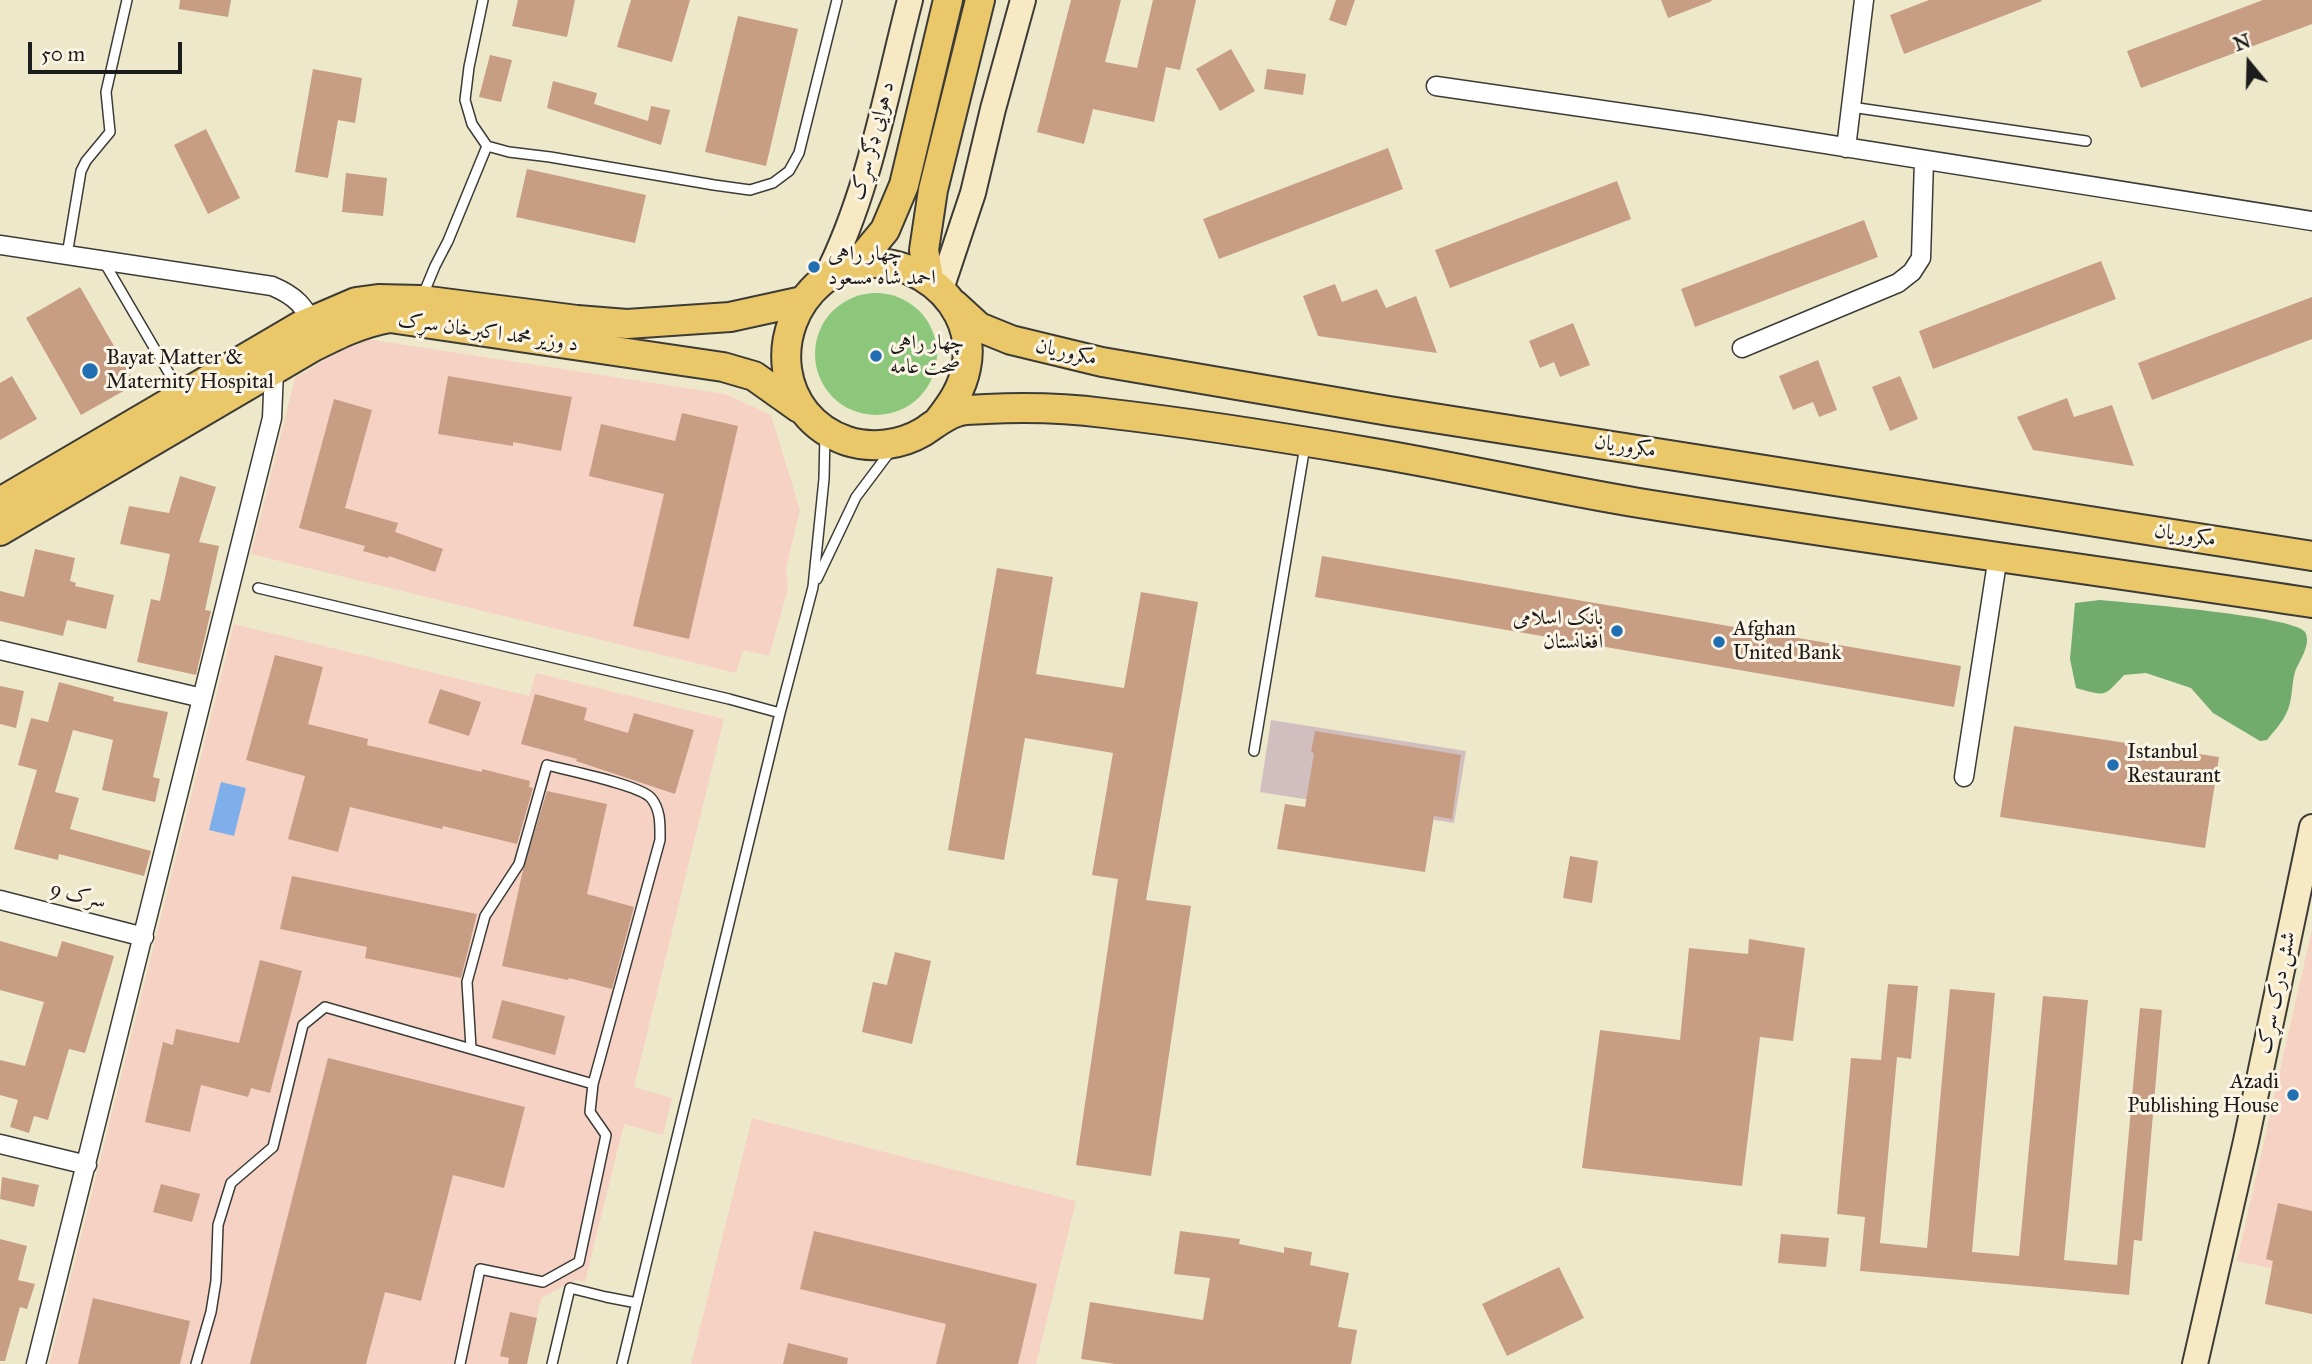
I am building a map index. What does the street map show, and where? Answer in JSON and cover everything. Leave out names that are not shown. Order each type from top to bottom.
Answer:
[{"type":"main road","name":"د هوایی ډګر سړک","points":[[836,273],[834,262],[860,195],[910,0]]},
{"type":"main road","points":[[948,0],[904,185],[885,230],[866,253],[836,273],[803,301],[789,328],[785,358],[791,388],[816,422],[848,441],[872,445],[896,443],[919,435],[939,420],[959,410],[1021,407],[1100,412],[1381,454],[1636,502],[2312,603]]},
{"type":"main road","points":[[939,420],[958,394],[968,363],[965,331],[941,290],[923,250],[933,190],[980,0]]},
{"type":"main road","points":[[941,290],[973,193],[1023,0]]},
{"type":"main road","points":[[836,273],[875,263],[903,267],[941,290]]},
{"type":"main road","name":"مکروریان","points":[[941,290],[979,327],[1011,340],[1102,362],[1389,411],[2312,556]]},
{"type":"main road","name":"د وزیر محمد اکبرخان سړک","points":[[0,531],[274,370],[356,302],[377,299],[422,300],[627,324],[730,317],[803,301]]},
{"type":"main road","name":"د وزیر محمد اکبرخان سړک","points":[[0,502],[182,395],[318,331],[358,326],[390,318],[723,367],[754,376],[816,422]]},
{"type":"main road","name":"شش درک سړک","points":[[2195,1364],[2246,1140],[2312,827]]},
{"type":"street","points":[[1846,148],[1864,0]]},
{"type":"street","points":[[1436,86],[2312,221]]},
{"type":"street","points":[[1742,348],[1898,283],[1912,272],[1921,258],[1924,160]]},
{"type":"street","points":[[0,245],[272,286],[303,305],[318,331]]},
{"type":"street","points":[[36,1364],[272,418],[274,370]]},
{"type":"street","points":[[1964,777],[1998,556]]},
{"type":"street","points":[[0,650],[202,698]]},
{"type":"street","name":"سرک 9","points":[[0,900],[144,937]]},
{"type":"street","points":[[0,1144],[87,1166]]},
{"type":"lane","points":[[67,255],[80,171],[110,132],[106,92],[127,0]]},
{"type":"lane","points":[[483,0],[465,100],[472,124],[487,146],[509,152],[750,190],[774,183],[789,171],[799,153],[837,0]]},
{"type":"lane","points":[[1851,107],[2086,141]]},
{"type":"lane","points":[[422,300],[435,266],[449,242],[487,146]]},
{"type":"lane","points":[[103,261],[182,395]]},
{"type":"lane","points":[[622,1364],[813,587],[824,479],[816,422]]},
{"type":"lane","points":[[1254,751],[1306,442]]},
{"type":"lane","points":[[813,587],[856,498],[896,443]]},
{"type":"lane","points":[[258,588],[780,713]]},
{"type":"lane","points":[[460,1364],[480,1269],[543,1282],[579,1262],[607,1135],[590,1112],[593,1084],[660,839],[659,813],[650,796],[632,788],[547,765],[519,864],[485,916],[467,982],[471,1048]]},
{"type":"lane","points":[[196,1364],[211,1312],[216,1281],[218,1225],[231,1183],[273,1147],[303,1025],[325,1007],[593,1084]]},
{"type":"lane","points":[[552,1364],[570,1288],[637,1303]]},
{"type":"shaded area","points":[[360,338],[725,394],[771,415],[800,510],[786,568],[788,589],[769,656],[743,650],[736,673],[251,554],[295,378]]},
{"type":"shaded area","points":[[234,624],[529,696],[536,673],[724,719],[634,1087],[672,1098],[663,1135],[624,1124],[585,1282],[576,1280],[541,1298],[527,1364],[49,1364]]},
{"type":"shaded area","points":[[1271,720],[1466,751],[1454,823],[1260,792]]},
{"type":"shaded area","name":"Azadi Publishing House","points":[[2312,929],[2312,1277],[2237,1261]]},
{"type":"shaded area","points":[[752,1118],[1076,1201],[1036,1364],[691,1364]]},
{"type":"green space","points":[[876,293],[900,297],[919,311],[933,330],[937,354],[933,378],[919,397],[900,411],[876,415],[852,411],[833,397],[819,378],[815,354],[819,330],[833,311],[852,297]]},
{"type":"green space","points":[[2100,600],[2243,616],[2295,626],[2305,632],[2306,647],[2295,672],[2290,704],[2282,721],[2267,740],[2260,741],[2213,713],[2191,688],[2146,673],[2124,675],[2103,693],[2076,688],[2070,659],[2075,603]]},
{"type":"water","points":[[221,782],[246,788],[234,836],[209,830]]},
{"type":"building","points":[[180,0],[231,0],[228,17],[179,9]]},
{"type":"building","points":[[518,0],[575,0],[567,37],[512,26]]},
{"type":"building","points":[[631,0],[690,0],[672,62],[617,47]]},
{"type":"building","points":[[1071,0],[1121,0],[1105,62],[1137,68],[1153,0],[1196,0],[1180,70],[1166,67],[1154,122],[1093,109],[1084,144],[1037,132]]},
{"type":"building","points":[[1336,0],[1355,0],[1346,26],[1329,20]]},
{"type":"building","points":[[1661,0],[1711,0],[1712,1],[1668,18]]},
{"type":"building","points":[[1929,0],[2042,1],[1904,54],[1890,15]]},
{"type":"building","points":[[2263,0],[2312,0],[2312,24],[2141,88],[2127,51]]},
{"type":"building","points":[[738,16],[798,29],[766,166],[705,152]]},
{"type":"building","points":[[1231,49],[1255,91],[1220,111],[1196,69]]},
{"type":"building","points":[[490,55],[512,60],[501,102],[479,97]]},
{"type":"building","points":[[313,69],[362,78],[355,123],[338,120],[328,178],[295,172]]},
{"type":"building","points":[[1267,69],[1306,74],[1303,95],[1264,89]]},
{"type":"building","points":[[553,81],[597,93],[594,104],[648,121],[651,106],[670,110],[661,145],[547,108]]},
{"type":"building","points":[[206,129],[240,198],[208,214],[174,145]]},
{"type":"building","points":[[1388,148],[1403,189],[1219,259],[1203,219]]},
{"type":"building","points":[[527,169],[646,195],[635,243],[516,217]]},
{"type":"building","points":[[346,173],[387,178],[383,216],[342,212]]},
{"type":"building","points":[[1617,181],[1631,219],[1450,288],[1435,250]]},
{"type":"building","points":[[1864,220],[1878,257],[1695,327],[1681,289]]},
{"type":"building","points":[[2101,261],[2116,299],[1933,369],[1919,331]]},
{"type":"building","points":[[1335,284],[1342,302],[1377,289],[1386,308],[1416,296],[1437,353],[1318,336],[1303,296]]},
{"type":"building","points":[[80,287],[136,384],[81,415],[26,318]]},
{"type":"building","points":[[2312,297],[2312,339],[2152,400],[2138,363]]},
{"type":"building","points":[[1573,323],[1590,365],[1560,377],[1554,362],[1540,368],[1529,341]]},
{"type":"building","points":[[1818,360],[1837,410],[1819,417],[1813,402],[1793,410],[1779,376]]},
{"type":"building","points":[[12,376],[37,419],[0,440],[0,383]]},
{"type":"building","points":[[448,376],[572,397],[561,451],[513,442],[513,446],[438,434]]},
{"type":"building","points":[[1900,376],[1918,419],[1890,431],[1872,387]]},
{"type":"building","points":[[2067,398],[2074,417],[2112,405],[2134,466],[2033,450],[2017,417]]},
{"type":"building","points":[[334,399],[372,410],[345,508],[398,523],[395,532],[443,549],[435,572],[389,556],[388,558],[363,551],[365,546],[299,528]]},
{"type":"building","points":[[682,413],[738,426],[689,639],[633,626],[664,494],[589,476],[601,424],[675,441]]},
{"type":"building","points":[[180,476],[216,487],[199,542],[219,546],[205,610],[211,611],[196,675],[137,662],[151,599],[160,601],[170,554],[120,544],[129,506],[169,513]]},
{"type":"building","points":[[35,549],[75,558],[70,581],[76,583],[75,586],[114,595],[106,629],[67,620],[63,636],[0,621],[0,591],[24,597]]},
{"type":"building","points":[[1322,556],[1961,666],[1954,707],[1315,597]]},
{"type":"building","points":[[997,568],[1053,577],[1036,674],[1124,688],[1141,592],[1198,602],[1146,900],[1191,906],[1151,1176],[1076,1165],[1118,879],[1092,875],[1113,753],[1025,738],[1004,860],[948,850]]},
{"type":"building","points":[[275,655],[323,667],[308,724],[368,739],[367,745],[530,781],[529,787],[533,788],[517,844],[350,807],[338,852],[288,839],[305,776],[246,760]]},
{"type":"building","points":[[59,682],[114,697],[113,701],[168,712],[153,777],[160,779],[155,802],[102,790],[113,740],[73,730],[55,792],[79,798],[70,829],[151,851],[144,876],[59,854],[58,860],[14,849],[37,770],[18,765],[31,718],[48,722]]},
{"type":"building","points":[[0,686],[24,691],[16,728],[0,724]]},
{"type":"building","points":[[440,689],[481,702],[469,736],[428,723]]},
{"type":"building","points":[[535,694],[587,708],[584,720],[628,733],[634,713],[694,730],[675,794],[576,761],[577,759],[521,744]]},
{"type":"building","points":[[2014,726],[2219,757],[2205,848],[2000,817]]},
{"type":"building","points":[[1315,731],[1461,755],[1452,819],[1434,816],[1425,872],[1277,849],[1285,804],[1305,807]]},
{"type":"building","points":[[547,791],[607,804],[587,894],[634,907],[612,989],[502,966],[523,870]]},
{"type":"building","points":[[1570,856],[1598,861],[1592,903],[1563,898]]},
{"type":"building","points":[[292,876],[477,914],[461,978],[365,958],[367,947],[280,929]]},
{"type":"building","points":[[1749,939],[1805,948],[1793,1041],[1760,1037],[1742,1186],[1582,1168],[1600,1030],[1680,1040],[1689,948],[1748,954]]},
{"type":"building","points":[[0,941],[57,957],[62,941],[114,956],[85,1053],[69,1049],[48,1120],[34,1116],[29,1133],[10,1127],[18,1100],[0,1095],[0,1060],[25,1066],[44,1002],[0,990]]},
{"type":"building","points":[[895,952],[931,961],[912,1044],[862,1032],[873,982],[887,985]]},
{"type":"building","points":[[260,960],[302,971],[270,1093],[251,1088],[248,1097],[201,1085],[190,1132],[145,1122],[163,1042],[173,1045],[176,1029],[239,1043]]},
{"type":"building","points":[[1888,984],[1918,986],[1911,1059],[1897,1057],[1880,1243],[1927,1248],[1950,989],[1995,993],[1972,1252],[2019,1256],[2043,996],[2088,1000],[2064,1260],[2117,1265],[2140,1008],[2162,1010],[2142,1241],[2134,1240],[2129,1295],[1860,1271],[1865,1217],[1837,1214],[1851,1058],[1881,1060]]},
{"type":"building","points":[[502,1000],[565,1016],[555,1055],[492,1038]]},
{"type":"building","points":[[328,1058],[525,1107],[504,1188],[453,1175],[421,1301],[385,1292],[366,1364],[250,1364]]},
{"type":"building","points":[[2,1177],[39,1185],[34,1207],[0,1199]]},
{"type":"building","points":[[161,1184],[200,1194],[192,1222],[153,1212]]},
{"type":"building","points":[[2278,1203],[2312,1211],[2312,1314],[2265,1304],[2273,1261],[2266,1259]]},
{"type":"building","points":[[814,1231],[1037,1284],[1018,1364],[936,1364],[946,1324],[800,1289]]},
{"type":"building","points":[[1180,1231],[1240,1239],[1239,1244],[1284,1253],[1284,1247],[1312,1252],[1310,1265],[1349,1273],[1338,1327],[1357,1330],[1351,1364],[1115,1364],[1081,1359],[1090,1302],[1203,1320],[1210,1278],[1174,1274]]},
{"type":"building","points":[[1781,1234],[1829,1238],[1826,1267],[1778,1263]]},
{"type":"building","points":[[0,1239],[27,1246],[18,1280],[35,1284],[27,1309],[20,1307],[5,1361],[0,1361]]},
{"type":"building","points":[[1559,1267],[1584,1318],[1507,1356],[1482,1304]]},
{"type":"building","points":[[93,1298],[190,1321],[180,1364],[78,1364]]},
{"type":"building","points":[[510,1312],[537,1318],[527,1364],[508,1364],[509,1358],[500,1356]]},
{"type":"building","points":[[788,1343],[848,1358],[847,1364],[783,1364]]},
{"type":"place","name":"چهار راهی احمد شاه مسعود","points":[[814,267]]},
{"type":"place","name":"چهار راهی صحت عامه","points":[[876,356]]},
{"type":"place","name":"Bayat Matter & Maternity Hospital","points":[[90,371]]},
{"type":"place","name":"بانک اسلامی افغانستان","points":[[1617,631]]},
{"type":"place","name":"Afghan United Bank","points":[[1719,642]]},
{"type":"place","name":"Istanbul Restaurant","points":[[2113,765]]},
{"type":"place","name":"Azadi Publishing House","points":[[2293,1095]]}]
